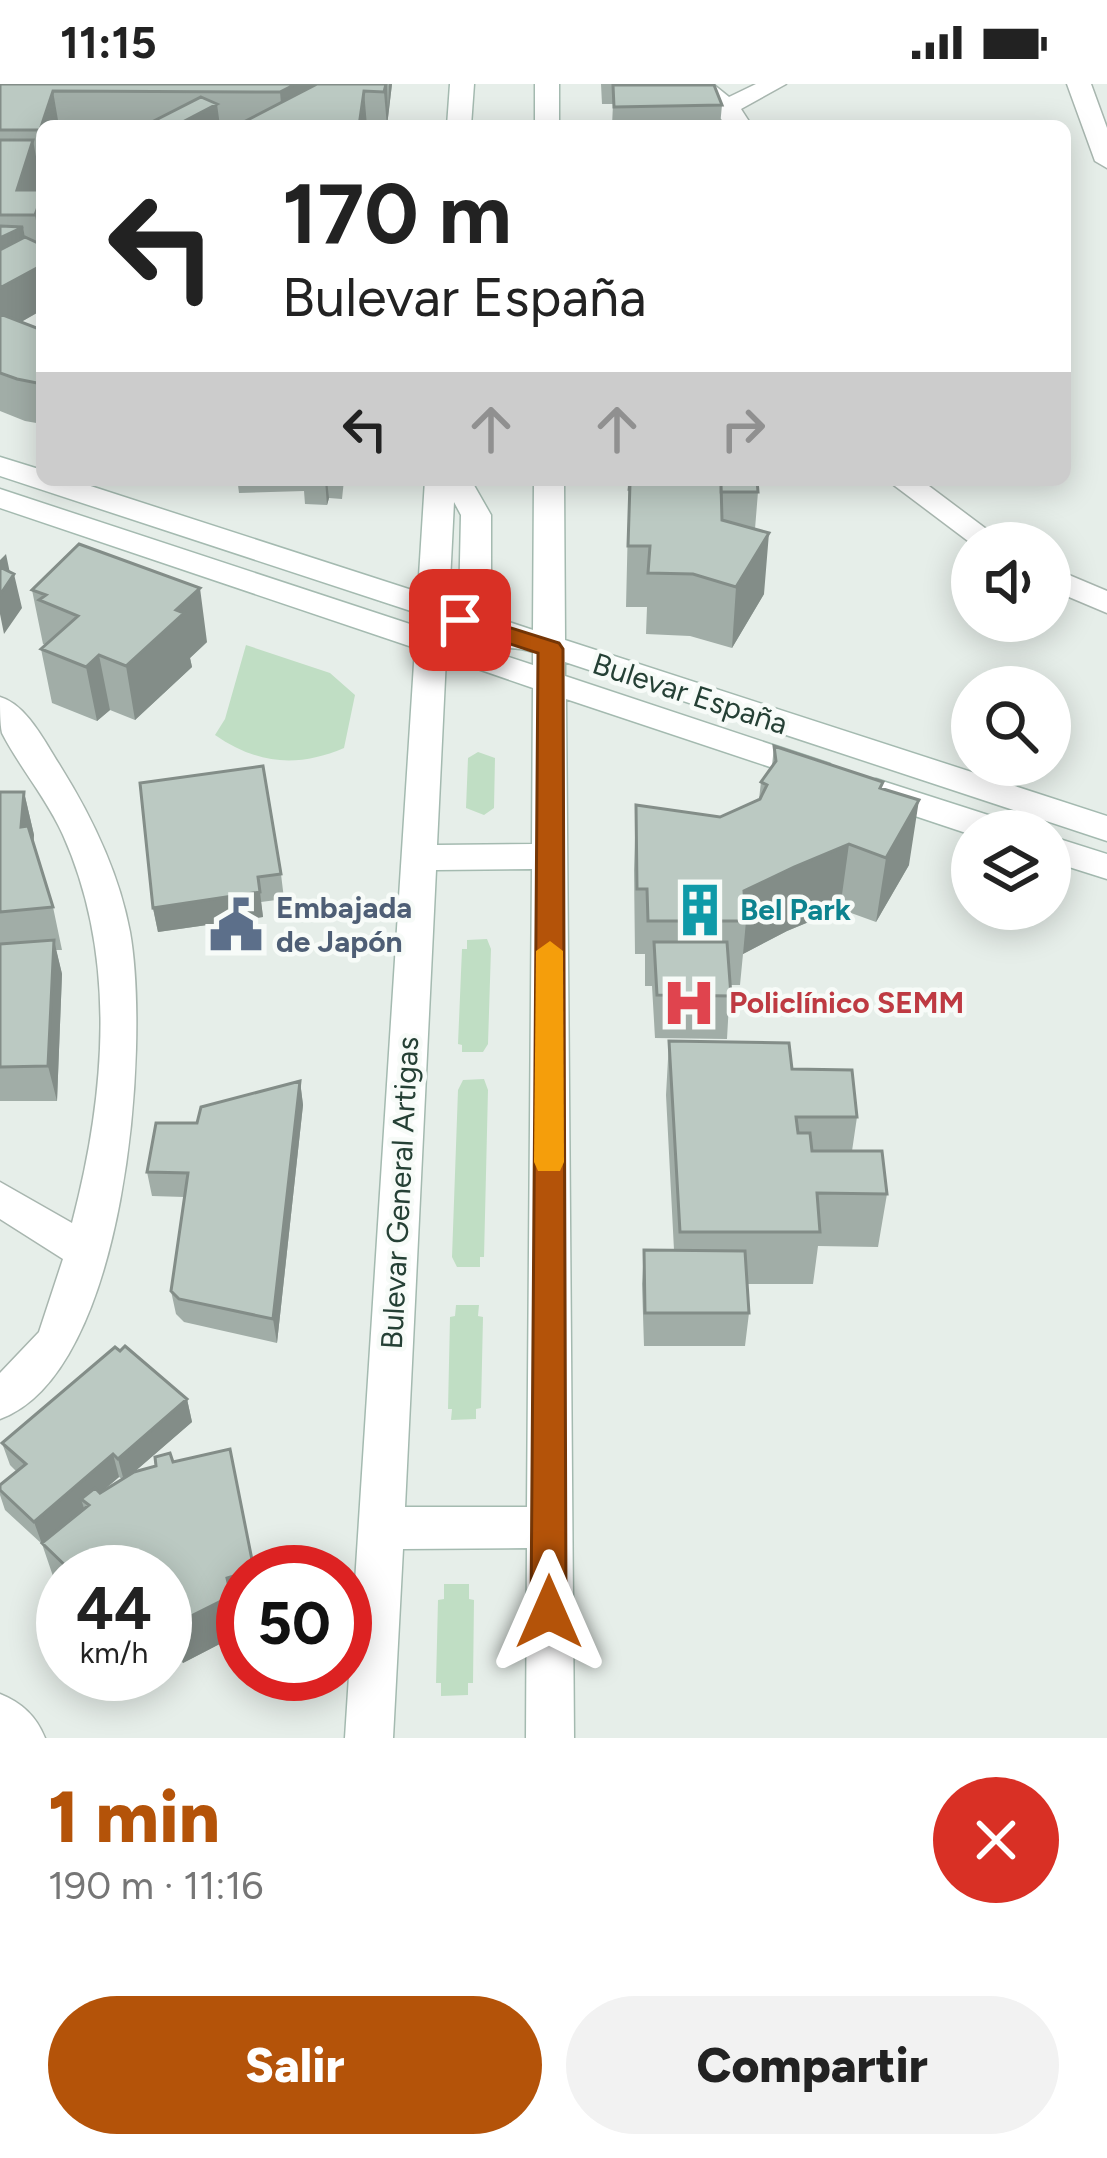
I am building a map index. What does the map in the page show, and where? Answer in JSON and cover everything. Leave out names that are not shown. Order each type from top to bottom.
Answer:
[{"type":"main road","points":[[459,120],[461,84]]},
{"type":"main road","points":[[547,84],[547,120]]},
{"type":"main road","points":[[698,84],[734,117],[774,84]]},
{"type":"main road","points":[[1079,84],[1107,161]]},
{"type":"main road","name":"Bulevar España","points":[[0,466],[36,479]]},
{"type":"main road","name":"Bulevar España","points":[[53,486],[430,627],[489,629]]},
{"type":"main road","name":"Bulevar General Artigas","points":[[369,1738],[440,486]]},
{"type":"main road","points":[[459,486],[476,515],[475,610],[515,662],[549,666]]},
{"type":"main road","points":[[549,486],[550,1738]]},
{"type":"main road","points":[[910,486],[961,522]]},
{"type":"main road","name":"Bulevar España","points":[[0,498],[1107,830]]},
{"type":"main road","points":[[1071,587],[1107,603]]},
{"type":"main road","name":"Bulevar España","points":[[549,666],[951,814]]},
{"type":"main road","points":[[0,1400],[46,1356],[71,1305],[103,1190],[118,1052],[119,986],[110,925],[94,870],[47,767],[1,710]]},
{"type":"main road","points":[[1071,855],[1107,867]]},
{"type":"main road","points":[[419,858],[550,856]]},
{"type":"main road","points":[[0,1198],[86,1252]]},
{"type":"main road","points":[[382,1528],[548,1527]]},
{"type":"main road","points":[[0,1717],[21,1738]]},
{"type":"green space","points":[[246,645],[330,673],[355,695],[344,748],[310,758],[278,760],[246,752],[215,735],[225,719]]},
{"type":"green space","points":[[478,752],[495,758],[494,808],[484,815],[466,808],[468,758]]},
{"type":"green space","points":[[487,939],[491,949],[488,1044],[483,1052],[462,1052],[458,1044],[462,949],[467,949],[467,940]]},
{"type":"green space","points":[[484,1079],[488,1090],[484,1257],[480,1257],[480,1267],[457,1267],[452,1257],[458,1090],[463,1080]]},
{"type":"green space","points":[[456,1305],[479,1305],[478,1316],[483,1317],[481,1408],[476,1409],[476,1419],[451,1420],[452,1409],[448,1409],[450,1317],[455,1316]]},
{"type":"green space","points":[[444,1584],[469,1584],[469,1599],[474,1600],[473,1683],[468,1683],[468,1695],[441,1696],[441,1683],[436,1683],[438,1600],[444,1599]]},
{"type":"building","points":[[0,84],[296,84],[280,92],[53,91],[43,120],[36,120],[36,130],[0,130]]},
{"type":"building","points":[[317,84],[386,84],[384,92],[364,91],[360,120],[248,120]]},
{"type":"building","points":[[613,85],[714,85],[722,105],[614,107]]},
{"type":"building","points":[[201,97],[217,104],[186,120],[156,120]]},
{"type":"building","points":[[0,140],[33,140],[17,190],[36,190],[35,215],[0,215]]},
{"type":"building","points":[[0,226],[23,227],[0,238]]},
{"type":"building","points":[[25,237],[36,242],[36,269],[0,288],[0,250]]},
{"type":"building","points":[[0,314],[36,328],[36,383],[0,373]]},
{"type":"building","points":[[630,486],[721,486],[722,520],[769,533],[736,587],[693,574],[648,573],[650,546],[628,546]]},
{"type":"building","points":[[721,486],[758,486],[758,492],[721,492]]},
{"type":"building","points":[[79,544],[200,588],[176,610],[184,613],[126,666],[99,655],[86,667],[41,649],[78,616],[39,600],[46,595],[32,590]]},
{"type":"building","points":[[0,567],[14,574],[0,595]]},
{"type":"building","points":[[774,746],[883,782],[880,788],[919,800],[886,858],[849,844],[794,867],[744,891],[746,921],[648,921],[647,889],[637,889],[636,805],[720,817],[760,799],[767,785],[761,782],[776,761]]},
{"type":"building","points":[[263,766],[281,874],[258,877],[260,892],[153,908],[140,783]]},
{"type":"building","points":[[0,792],[24,792],[21,827],[28,826],[53,907],[0,912]]},
{"type":"building","points":[[54,940],[48,1066],[0,1067],[0,944]]},
{"type":"building","points":[[654,942],[727,942],[731,996],[657,995]]},
{"type":"building","points":[[669,1041],[789,1043],[792,1069],[852,1070],[857,1117],[796,1117],[798,1133],[810,1133],[812,1151],[882,1151],[887,1194],[817,1193],[820,1232],[680,1232]]},
{"type":"building","points":[[300,1081],[273,1319],[179,1299],[171,1291],[188,1173],[147,1172],[156,1123],[197,1123],[201,1107]]},
{"type":"building","points":[[644,1250],[745,1251],[749,1313],[645,1313]]},
{"type":"building","points":[[125,1346],[187,1399],[34,1522],[0,1490],[26,1464],[2,1443],[115,1347],[120,1351]]},
{"type":"building","points":[[230,1449],[249,1545],[216,1545],[216,1604],[192,1616],[192,1545],[42,1543],[89,1505],[81,1499],[95,1488],[100,1493],[134,1472],[156,1466],[155,1457],[170,1453],[173,1462]]},
{"type":"slow traffic","points":[[549,1162],[550,951]]},
{"type":"place","name":"Bel Park","points":[[700,910]]},
{"type":"place","name":"Embajada de Japón","points":[[236,925]]},
{"type":"place","name":"Policlínico SEMM","points":[[689,1003]]},
{"type":"route","points":[[460,620],[550,649],[549,1612]]}]
